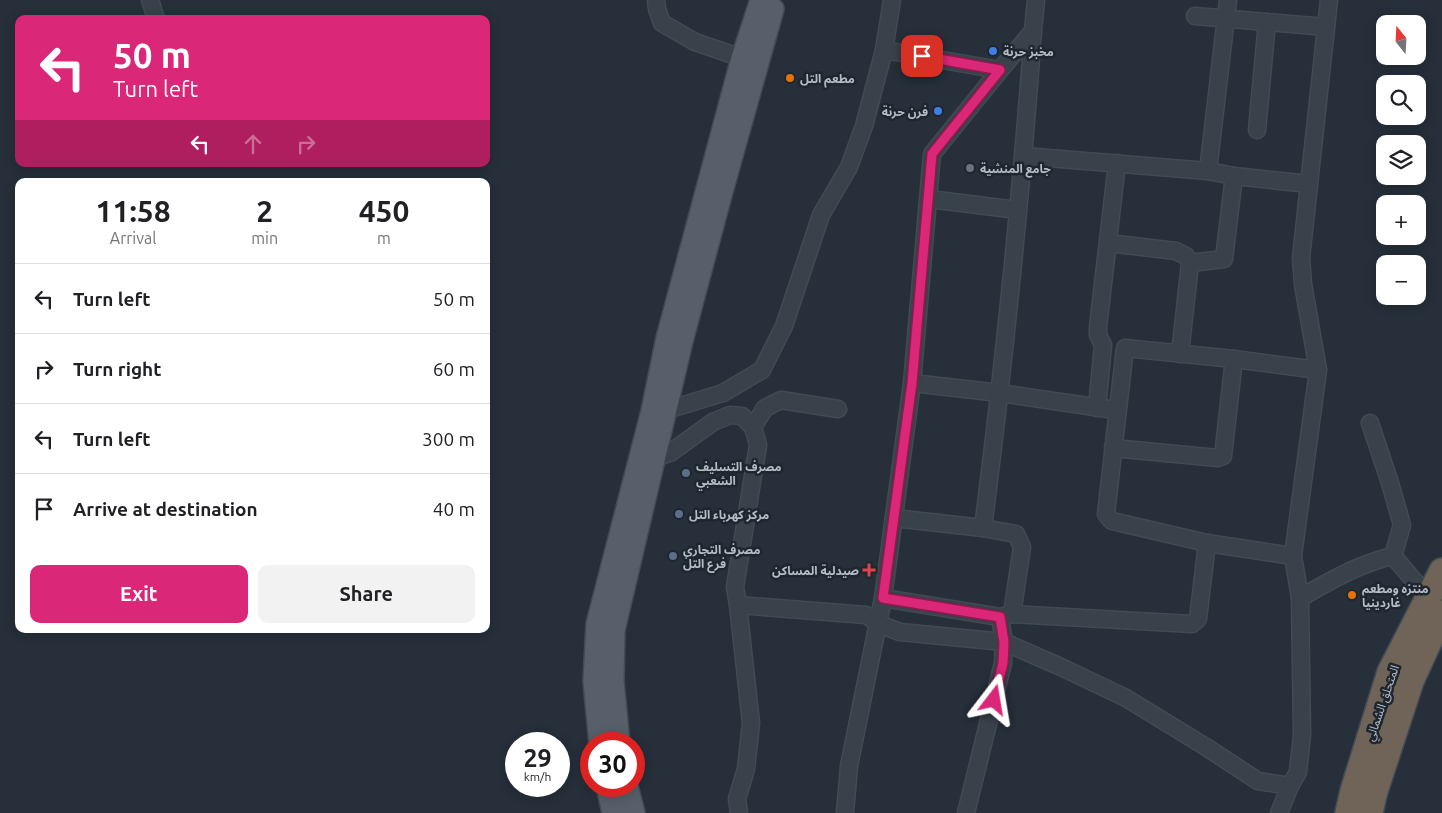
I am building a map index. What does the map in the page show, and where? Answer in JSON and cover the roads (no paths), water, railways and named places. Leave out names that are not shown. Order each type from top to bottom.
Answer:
[{"type":"highway","name":"المتحلق الشمالي","points":[[1370,813],[1374,794],[1435,605],[1442,571]]},
{"type":"highway","name":"المتحلق الشمالي","points":[[1348,813],[1390,672],[1435,605]]},
{"type":"main road","points":[[599,732],[594,681],[597,624],[652,411],[668,338],[742,58],[761,0]]},
{"type":"main road","points":[[618,732],[613,681],[614,630],[687,323],[775,0]]},
{"type":"main road","points":[[609,797],[613,813]]},
{"type":"main road","points":[[630,797],[634,813]]},
{"type":"street","points":[[150,0],[155,15]]},
{"type":"street","points":[[656,0],[662,23],[695,42],[742,58]]},
{"type":"street","points":[[667,410],[723,393],[762,370],[784,326],[821,215],[849,167],[864,126],[884,50],[892,0]]},
{"type":"street","points":[[983,528],[1000,393],[1024,156],[1036,0]]},
{"type":"street","points":[[1208,171],[1228,0]]},
{"type":"street","points":[[1279,813],[1298,772],[1302,735],[1300,598],[1293,556],[1318,370],[1303,284],[1301,258],[1329,0]]},
{"type":"street","points":[[1195,16],[1326,27]]},
{"type":"street","points":[[1257,130],[1267,22]]},
{"type":"street","points":[[845,813],[849,766],[879,624],[912,383],[932,154],[1033,31]]},
{"type":"street","points":[[884,50],[1000,70]]},
{"type":"street","points":[[1024,156],[1208,171],[1234,176],[1309,184]]},
{"type":"street","points":[[1097,408],[1103,345],[1098,335],[1098,326],[1117,164]]},
{"type":"street","points":[[1190,263],[1224,259],[1234,176]]},
{"type":"street","points":[[929,199],[1018,210]]},
{"type":"street","points":[[1108,243],[1176,251],[1186,256],[1190,263],[1180,354]]},
{"type":"street","points":[[1103,345],[1318,370]]},
{"type":"street","points":[[1125,348],[1106,514],[1112,521],[1207,543],[1293,556]]},
{"type":"street","points":[[1113,448],[1218,458],[1223,456],[1234,359]]},
{"type":"street","points":[[912,383],[1000,393],[1118,411]]},
{"type":"street","points":[[753,427],[765,408],[781,400],[838,409]]},
{"type":"street","points":[[655,458],[670,452],[713,422],[730,415],[742,416],[753,427],[758,445],[735,587],[751,724],[746,769],[737,799],[739,813]]},
{"type":"street","points":[[1370,423],[1402,525],[1393,556]]},
{"type":"street","points":[[894,518],[983,528],[1016,534],[1022,547],[1006,616],[1003,663],[966,813]]},
{"type":"street","points":[[883,598],[1006,616],[1192,624],[1198,619],[1207,543]]},
{"type":"street","points":[[1300,598],[1343,573],[1375,560],[1393,556]]},
{"type":"street","points":[[1393,556],[1435,605]]},
{"type":"street","points":[[738,605],[866,615],[879,624],[900,632],[1004,642],[1126,698],[1258,781],[1290,786]]},
{"type":"place","name":"مخبز حرنة","points":[[993,51]]},
{"type":"place","name":"مطعم التل","points":[[790,78]]},
{"type":"place","name":"فرن حرنة","points":[[938,111]]},
{"type":"place","name":"جامع المنشية","points":[[970,168]]},
{"type":"place","name":"مصرف التسليف الشعبي","points":[[686,473]]},
{"type":"place","name":"مركز كهرباء التل","points":[[679,514]]},
{"type":"place","name":"مصرف التجاري فرع التل","points":[[673,556]]},
{"type":"place","name":"صيدلية المساكن","points":[[869,570]]},
{"type":"place","name":"منتزه ومطعم غاردينيا","points":[[1352,595]]}]
